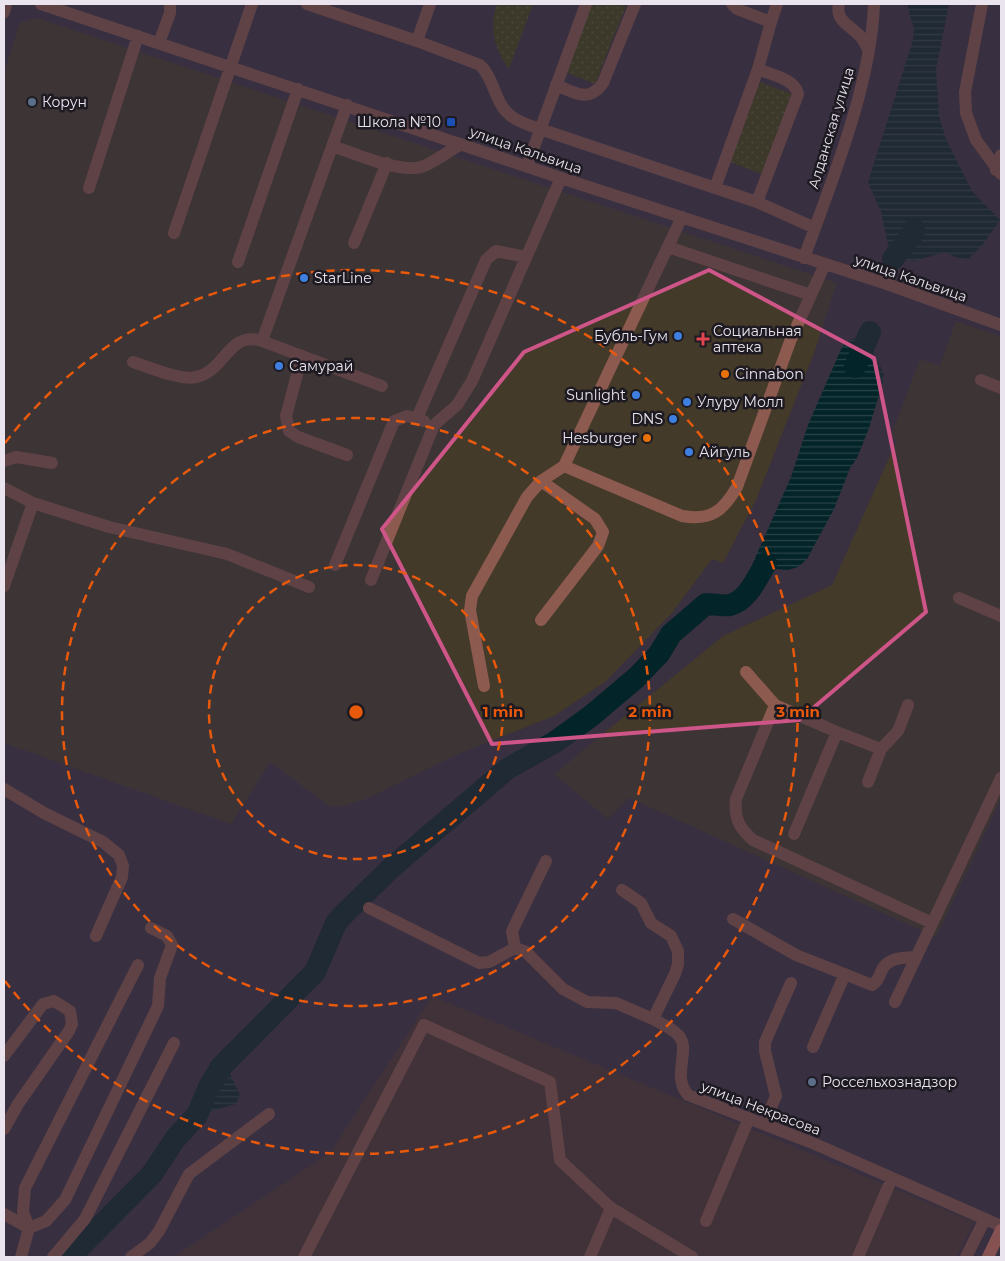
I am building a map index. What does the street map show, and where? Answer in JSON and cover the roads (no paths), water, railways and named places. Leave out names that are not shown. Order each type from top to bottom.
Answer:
[{"type":"main road","points":[[988,1257],[1001,1228]]},
{"type":"street","points":[[4,12],[6,4]]},
{"type":"street","name":"улица Кальвица","points":[[41,4],[825,264],[1001,325]]},
{"type":"street","points":[[158,43],[170,13],[170,4]]},
{"type":"street","points":[[174,233],[252,4]]},
{"type":"street","points":[[307,4],[339,9],[480,65],[488,72],[506,112],[512,118],[540,130],[757,202],[815,228]]},
{"type":"street","points":[[417,41],[430,4]]},
{"type":"street","points":[[527,166],[586,4]]},
{"type":"street","points":[[556,84],[582,95],[593,94],[598,90],[603,83],[635,4]]},
{"type":"street","points":[[732,4],[770,22]]},
{"type":"street","points":[[715,188],[758,69],[770,22],[777,4]]},
{"type":"street","points":[[839,4],[837,11],[842,21],[861,37],[869,51]]},
{"type":"street","name":"Алданская улица","points":[[804,258],[858,97],[869,51],[874,4]]},
{"type":"street","points":[[982,4],[965,92],[966,114],[976,140],[999,172]]},
{"type":"street","points":[[89,188],[138,36]]},
{"type":"street","points":[[757,202],[798,94],[797,87],[792,83],[758,69]]},
{"type":"street","points":[[238,262],[298,89]]},
{"type":"street","points":[[262,341],[347,105]]},
{"type":"street","points":[[332,146],[406,168],[423,166],[461,144]]},
{"type":"street","points":[[999,172],[1001,155]]},
{"type":"street","points":[[354,243],[387,163]]},
{"type":"street","points":[[371,580],[434,425],[457,405],[472,381],[562,178]]},
{"type":"street","points":[[484,686],[470,610],[472,596],[527,497],[541,482],[564,466],[682,217]]},
{"type":"street","points":[[668,247],[811,295]]},
{"type":"street","points":[[417,418],[486,260],[496,251],[526,257]]},
{"type":"street","points":[[564,466],[682,516],[695,518],[711,514],[726,506],[737,487],[791,339],[825,264]]},
{"type":"street","points":[[133,362],[186,378],[196,378],[214,368],[237,343],[245,338],[262,341],[382,386]]},
{"type":"street","points":[[302,356],[286,416],[289,431],[298,437],[347,455]]},
{"type":"street","points":[[981,380],[1001,388]]},
{"type":"street","points":[[335,565],[394,421],[406,416],[434,425]]},
{"type":"street","points":[[4,461],[16,457],[52,463]]},
{"type":"street","points":[[541,482],[595,519],[603,532],[598,546],[541,620]]},
{"type":"street","points":[[4,488],[33,503],[109,527],[227,554],[309,587]]},
{"type":"street","points":[[4,586],[33,503]]},
{"type":"street","points":[[959,598],[1001,616]]},
{"type":"street","points":[[746,672],[775,705],[881,749]]},
{"type":"street","points":[[775,705],[736,799],[734,811],[738,824],[753,840],[932,922]]},
{"type":"street","points":[[868,782],[881,749],[898,731],[908,705]]},
{"type":"street","points":[[794,834],[837,732]]},
{"type":"street","points":[[895,1002],[1001,778]]},
{"type":"street","points":[[4,789],[44,813],[103,842],[119,855],[123,866],[122,877],[96,936]]},
{"type":"street","points":[[515,948],[512,931],[546,861]]},
{"type":"street","points":[[369,908],[479,962],[489,962],[515,948],[526,952],[563,989],[587,1002],[616,1003],[653,1019],[676,969],[678,951],[671,936],[651,923],[641,903],[622,890]]},
{"type":"street","points":[[733,919],[796,954],[872,985],[877,982],[884,964],[889,960],[916,956]]},
{"type":"street","points":[[29,1228],[46,1221],[64,1200],[158,1006],[160,978],[172,945],[167,936],[151,928]]},
{"type":"street","points":[[21,1257],[29,1228],[23,1212],[25,1188],[138,965]]},
{"type":"street","points":[[813,1047],[844,974]]},
{"type":"street","points":[[764,1124],[776,1096],[765,1051],[765,1042],[791,984]]},
{"type":"street","points":[[4,1056],[43,1004],[54,1001],[70,1011],[72,1024],[69,1031],[18,1104],[4,1129]]},
{"type":"street","name":"улица Некрасова","points":[[653,1019],[681,1038],[684,1052],[680,1081],[688,1095],[764,1124],[892,1178],[985,1219],[1001,1228]]},
{"type":"street","points":[[304,1257],[424,1025],[550,1082],[560,1160],[611,1208],[692,1257]]},
{"type":"street","points":[[53,1257],[85,1219],[174,1043]]},
{"type":"street","points":[[131,1257],[150,1244],[160,1232],[190,1174],[269,1114]]},
{"type":"street","points":[[706,1221],[749,1118]]},
{"type":"street","points":[[858,1257],[892,1178]]},
{"type":"street","points":[[590,1257],[611,1208]]},
{"type":"street","points":[[4,1214],[29,1228]]},
{"type":"street","points":[[966,1257],[985,1219]]},
{"type":"waterway","points":[[893,259],[914,232],[914,229]]},
{"type":"waterway","points":[[855,367],[870,332]]},
{"type":"waterway","points":[[70,1257],[152,1174],[175,1139],[197,1115],[209,1087],[221,1067],[315,972],[336,923],[343,915],[391,868],[507,769],[555,742],[591,716],[636,678],[659,654],[671,634],[706,604],[730,605],[742,598],[751,588],[766,563]]},
{"type":"place","name":"Корун","points":[[32,102]]},
{"type":"place","name":"Школа №10","points":[[451,122]]},
{"type":"place","name":"StarLine","points":[[304,278]]},
{"type":"place","name":"Бубль-Гум","points":[[678,336]]},
{"type":"place","name":"Социальная аптека","points":[[703,339]]},
{"type":"place","name":"Самурай","points":[[279,366]]},
{"type":"place","name":"Cinnabon","points":[[725,374]]},
{"type":"place","name":"Sunlight","points":[[636,395]]},
{"type":"place","name":"Улуру Молл","points":[[687,402]]},
{"type":"place","name":"DNS","points":[[673,419]]},
{"type":"place","name":"Hesburger","points":[[647,438]]},
{"type":"place","name":"Айгуль","points":[[689,452]]},
{"type":"place","name":"Россельхознадзор","points":[[812,1082]]}]
